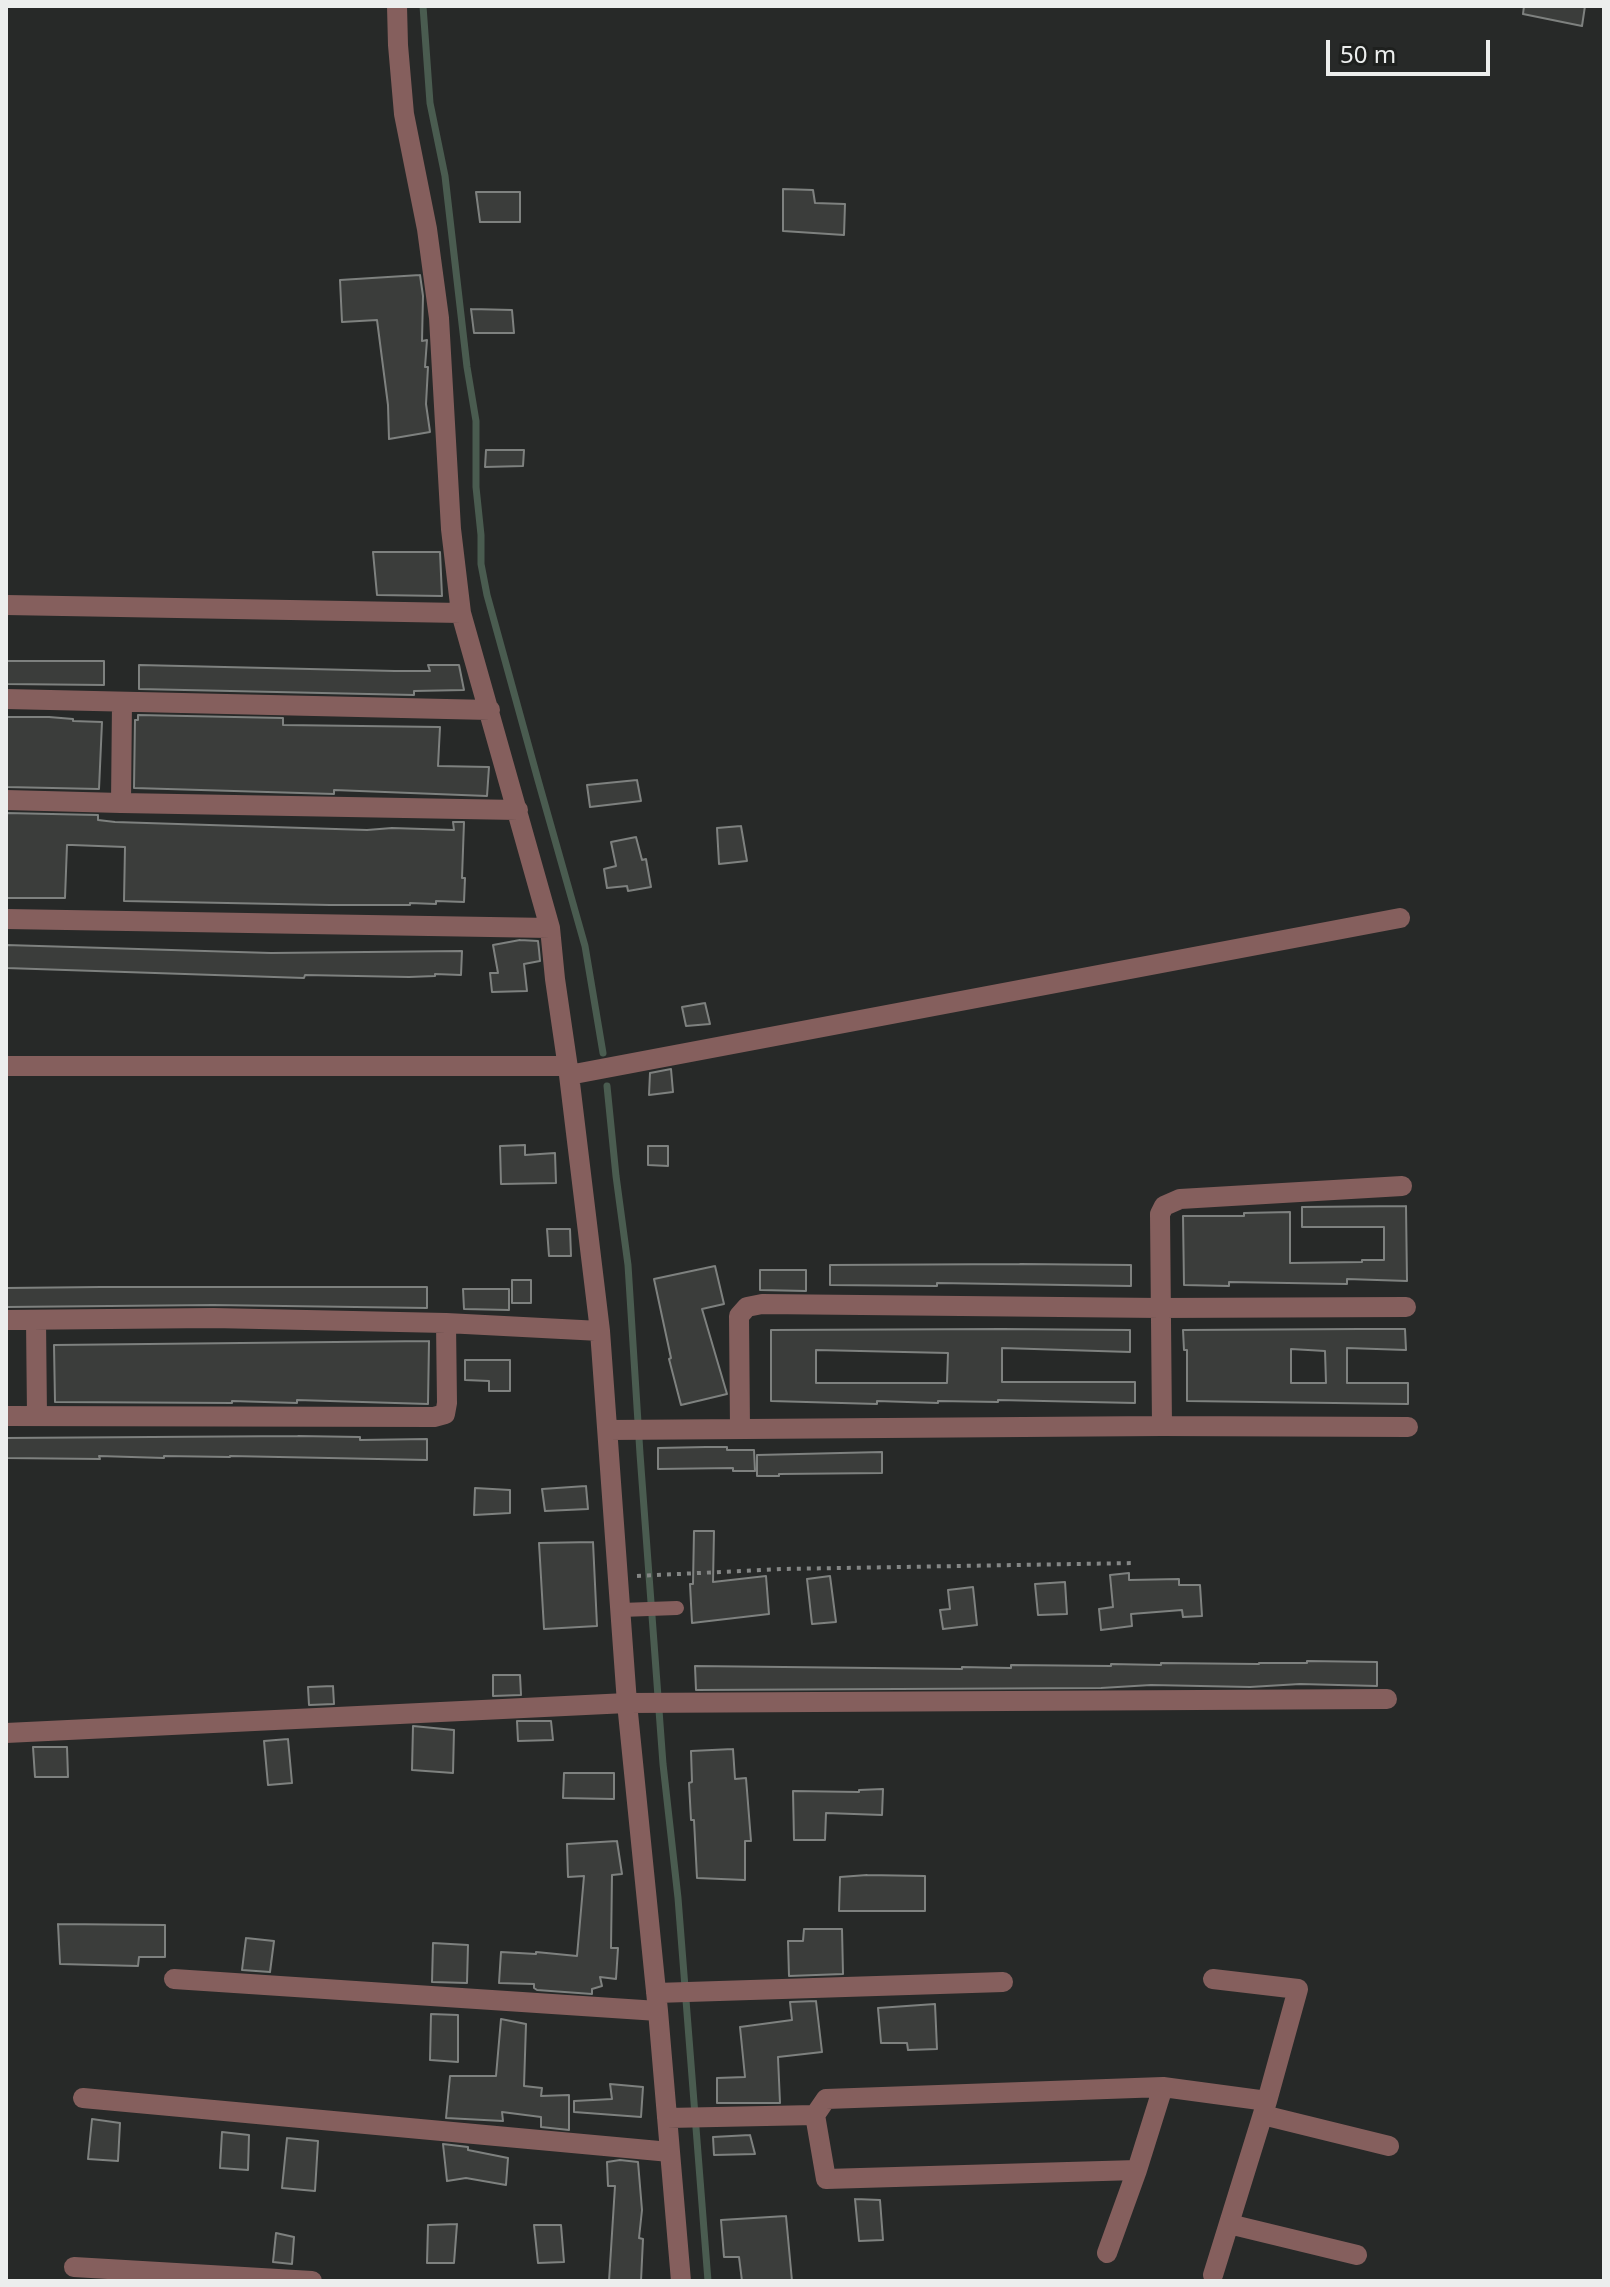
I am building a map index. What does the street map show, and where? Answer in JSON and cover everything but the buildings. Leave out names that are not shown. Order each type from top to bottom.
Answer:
[{"type":"street","points":[[397,6],[404,114],[427,229],[439,318],[451,529],[461,613],[550,928],[615,1429],[634,1703],[674,2118],[670,2152],[681,2281]]},
{"type":"street","points":[[6,605],[461,613]]},
{"type":"street","points":[[6,699],[490,710]]},
{"type":"street","points":[[121,803],[122,702]]},
{"type":"street","points":[[6,800],[518,810]]},
{"type":"street","points":[[6,1066],[568,1071],[1400,918]]},
{"type":"street","points":[[6,919],[550,928]]},
{"type":"street","points":[[1162,1426],[1160,1214],[1164,1206],[1180,1199],[1402,1186]]},
{"type":"street","points":[[740,1429],[739,1316],[747,1307],[762,1304],[1406,1307]]},
{"type":"street","points":[[6,1320],[213,1318],[446,1323],[600,1331]]},
{"type":"street","points":[[36,1320],[37,1416]]},
{"type":"street","points":[[6,1416],[434,1417],[445,1414],[447,1403],[446,1323]]},
{"type":"street","points":[[615,1429],[1408,1427]]},
{"type":"street","points":[[6,1733],[634,1703],[1387,1699]]},
{"type":"street","points":[[174,1979],[661,1999],[701,1991],[1003,1982]]},
{"type":"street","points":[[1213,1979],[1298,1989],[1213,2275]]},
{"type":"street","points":[[1107,2253],[1163,2087]]},
{"type":"street","points":[[1137,2170],[826,2179],[815,2115],[826,2099],[1163,2087],[1265,2108],[1389,2146]]},
{"type":"street","points":[[83,2098],[670,2152]]},
{"type":"street","points":[[674,2118],[815,2115]]},
{"type":"street","points":[[1229,2224],[1357,2255]]},
{"type":"street","points":[[74,2267],[312,2281]]},
{"type":"lane","points":[[629,1610],[672,1609]]},
{"type":"path","points":[[634,1576],[782,1569],[1135,1563]]},
{"type":"waterway","points":[[423,6],[430,103],[445,176],[476,421],[481,564],[585,946],[603,1053]]},
{"type":"waterway","points":[[607,1086],[628,1265],[663,1764],[678,1898],[708,2281]]}]
